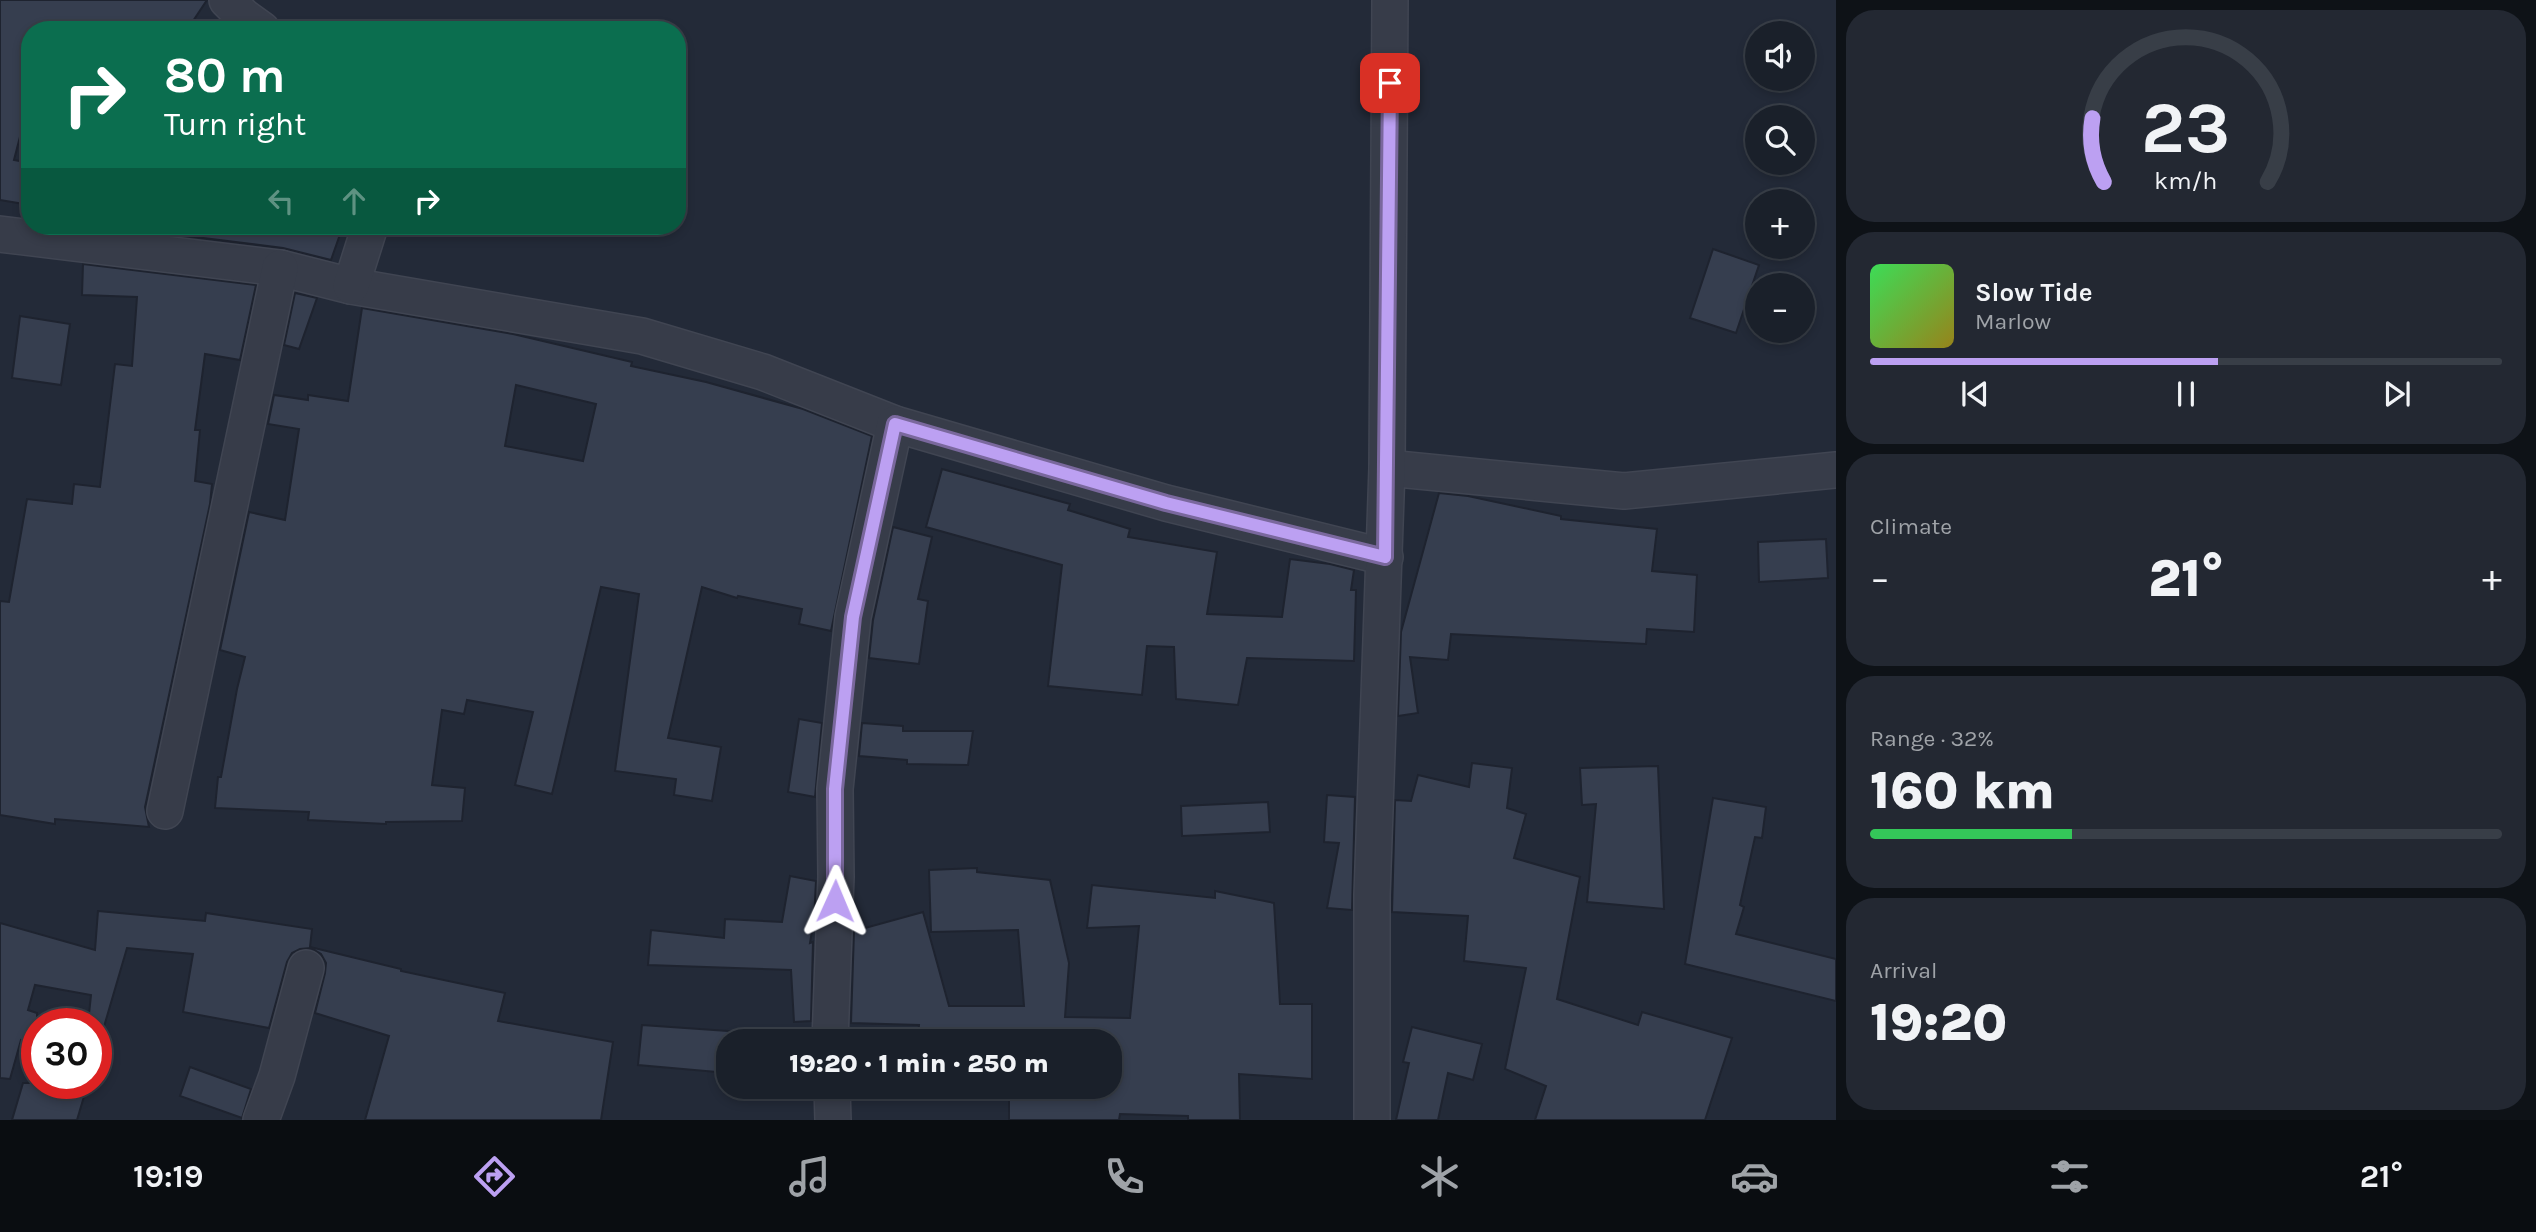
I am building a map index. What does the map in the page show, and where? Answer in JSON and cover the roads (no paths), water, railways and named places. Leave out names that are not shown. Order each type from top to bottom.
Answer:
[{"type":"street","points":[[227,0],[249,21]]},
{"type":"street","points":[[1372,1120],[1372,895],[1387,468],[1390,0]]},
{"type":"street","points":[[0,234],[281,268],[351,286],[642,336],[763,372],[895,424],[1166,503],[1385,557]]},
{"type":"street","points":[[351,286],[367,235]]},
{"type":"street","points":[[165,811],[281,268]]},
{"type":"street","points":[[830,1029],[835,789],[853,617],[895,424]]},
{"type":"street","points":[[1387,468],[1624,491],[1836,470]]},
{"type":"street","points":[[261,1120],[277,1076],[306,968]]},
{"type":"street","points":[[832,1099],[833,1120]]}]
